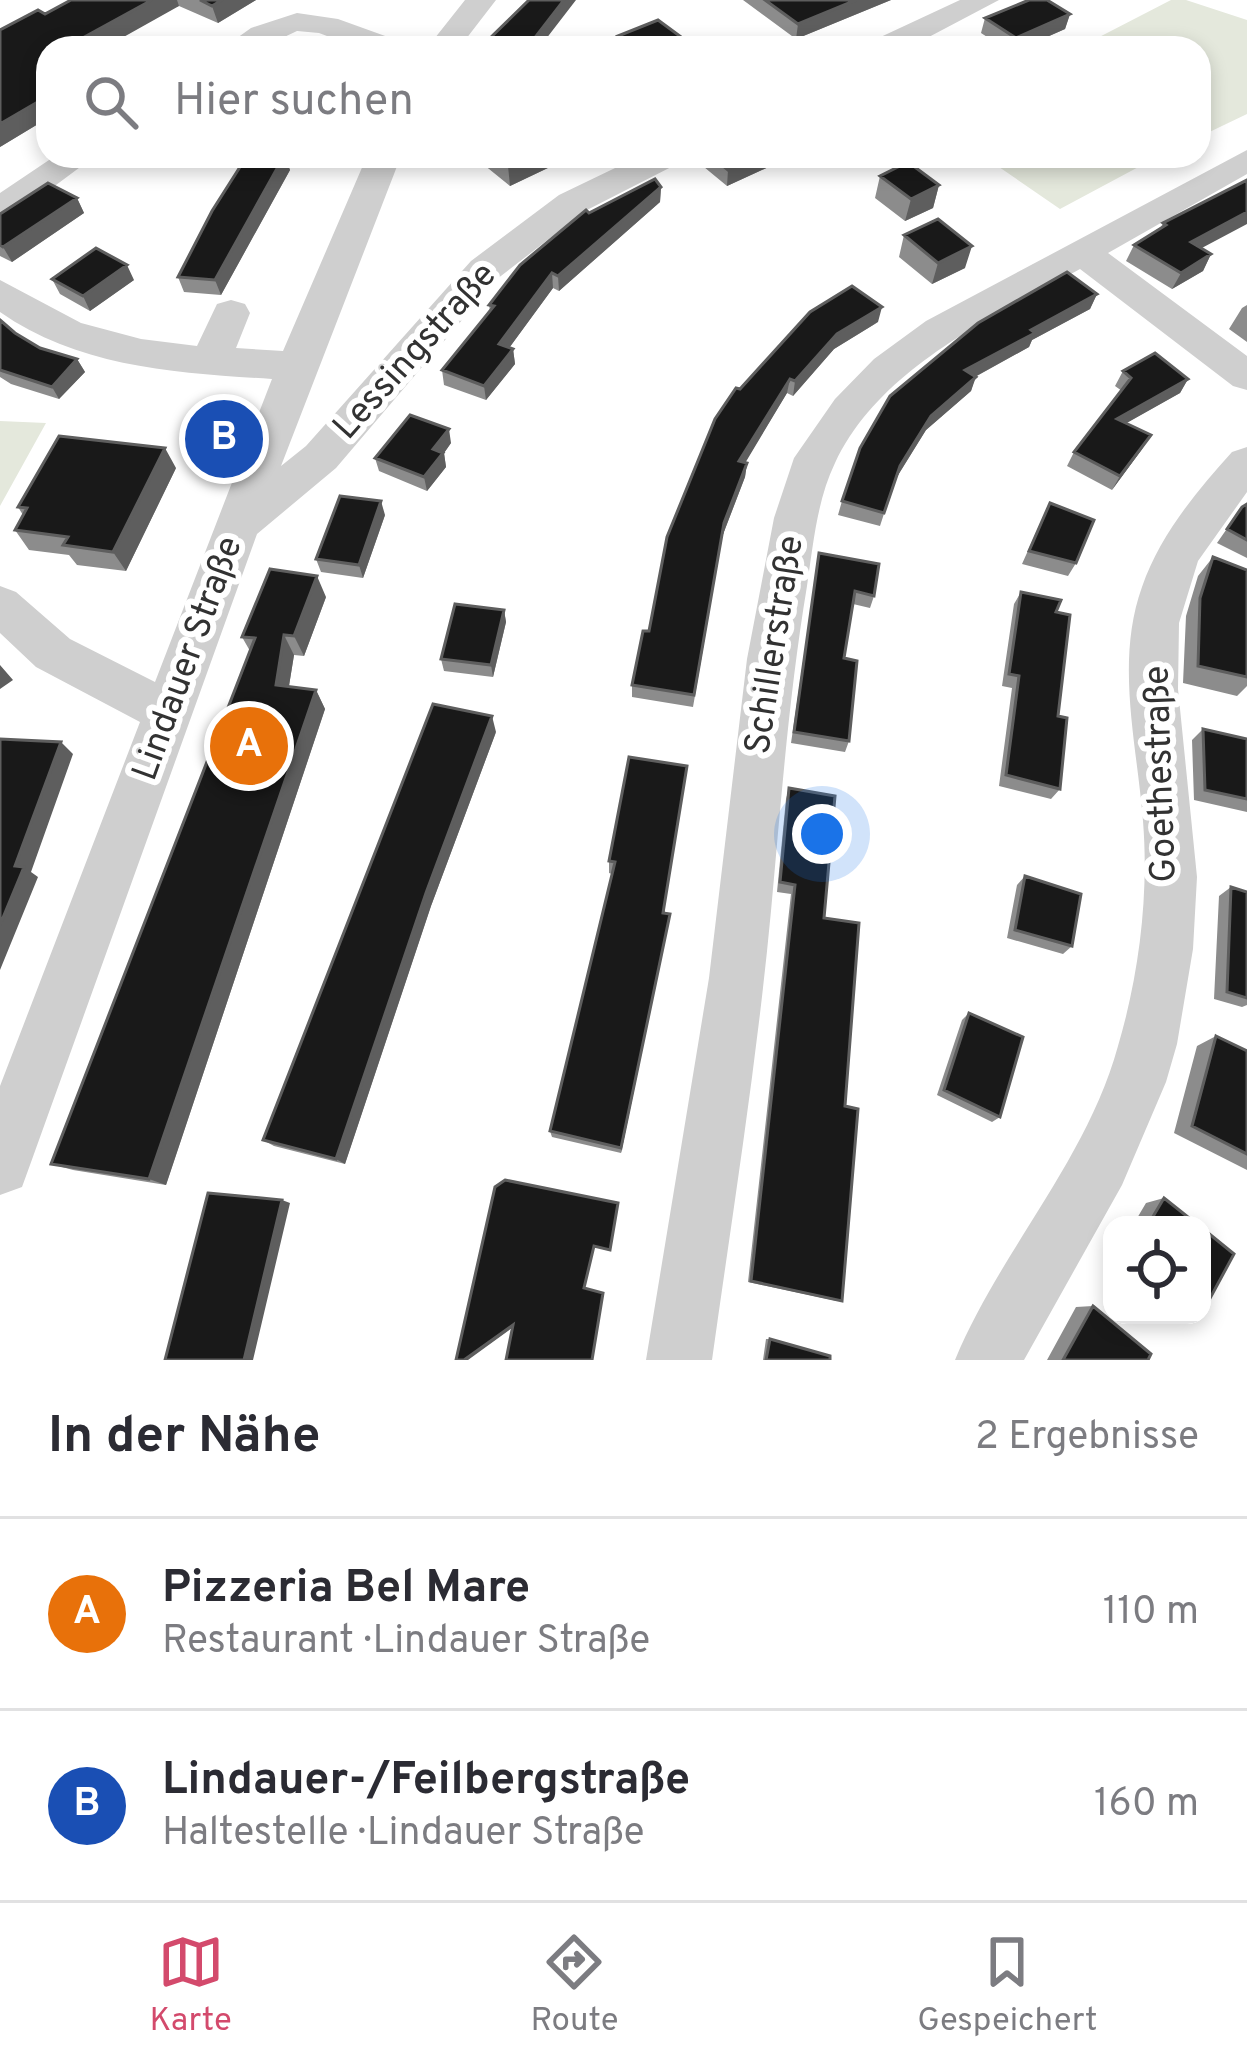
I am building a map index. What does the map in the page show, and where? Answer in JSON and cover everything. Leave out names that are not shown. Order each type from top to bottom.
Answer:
[{"type":"street","points":[[452,36],[481,0]]},
{"type":"street","points":[[909,36],[984,0]]},
{"type":"street","points":[[256,36],[274,24],[292,20],[347,36]]},
{"type":"street","name":"Schillerstraße","points":[[679,1360],[737,978],[771,659],[796,518],[815,458],[849,410],[888,369],[940,330],[1247,160]]},
{"type":"street","points":[[0,209],[60,168]]},
{"type":"street","name":"Lindauer Straße","points":[[0,1165],[297,365],[379,168]]},
{"type":"street","name":"Lessingstraße","points":[[237,526],[321,457],[484,270],[572,203],[643,168]]},
{"type":"street","points":[[1082,252],[1247,376]]},
{"type":"street","points":[[0,293],[26,314],[84,342],[116,351],[297,365]]},
{"type":"street","points":[[211,360],[231,314]]},
{"type":"street","name":"Goethestraße","points":[[988,1360],[1121,1121],[1147,1047],[1171,856],[1154,665],[1162,594],[1191,529],[1247,463]]},
{"type":"street","points":[[0,604],[53,653],[171,714]]},
{"type":"shaded area","points":[[1171,0],[1186,0],[1247,20],[1247,114],[1211,131],[1211,36],[1101,36]]},
{"type":"shaded area","points":[[1000,168],[1137,168],[1060,209]]},
{"type":"shaded area","points":[[0,421],[46,423],[0,506]]},
{"type":"building","points":[[71,0],[152,0],[86,36],[36,36],[36,103],[0,124],[0,30],[38,10],[45,14]]},
{"type":"building","points":[[529,0],[564,0],[536,36],[492,36]]},
{"type":"building","points":[[765,0],[856,0],[798,24]]},
{"type":"building","points":[[1029,0],[1047,0],[1070,14],[1020,36],[985,18]]},
{"type":"building","points":[[658,20],[680,36],[618,36]]},
{"type":"building","points":[[239,168],[277,168],[215,280],[178,277]]},
{"type":"building","points":[[896,168],[916,168],[939,185],[911,199],[880,176]]},
{"type":"building","points":[[655,179],[661,187],[558,276],[552,273],[499,344],[513,349],[484,386],[442,370],[520,265],[586,210],[589,213]]},
{"type":"building","points":[[1247,180],[1247,212],[1191,242],[1211,254],[1181,273],[1134,245],[1166,225],[1163,223]]},
{"type":"building","points":[[48,183],[77,198],[0,245],[0,214]]},
{"type":"building","points":[[938,219],[972,246],[938,263],[904,235]]},
{"type":"building","points":[[96,248],[127,265],[83,296],[52,279]]},
{"type":"building","points":[[1067,272],[1097,294],[965,370],[976,377],[931,416],[900,466],[884,513],[842,501],[860,448],[890,396],[978,323]]},
{"type":"building","points":[[852,286],[882,307],[837,334],[795,381],[790,379],[739,461],[747,463],[724,523],[694,695],[632,685],[643,631],[649,631],[667,537],[715,419],[736,388],[810,312]]},
{"type":"building","points":[[0,320],[40,348],[77,359],[52,387],[0,370]]},
{"type":"building","points":[[1155,353],[1188,379],[1117,419],[1151,435],[1120,476],[1074,452],[1131,378],[1123,371]]},
{"type":"building","points":[[410,415],[449,429],[433,449],[443,453],[424,477],[375,458]]},
{"type":"building","points":[[59,436],[165,448],[113,552],[63,545],[68,537],[15,530],[27,508],[18,507]]},
{"type":"building","points":[[340,496],[381,501],[359,565],[316,559]]},
{"type":"building","points":[[1050,503],[1094,520],[1076,563],[1029,551]]},
{"type":"building","points":[[1247,504],[1247,540],[1227,529]]},
{"type":"building","points":[[819,553],[879,564],[874,596],[855,591],[844,658],[857,661],[849,741],[794,732]]},
{"type":"building","points":[[1213,557],[1247,570],[1247,677],[1198,666],[1200,598]]},
{"type":"building","points":[[270,569],[317,576],[294,636],[284,635],[276,685],[316,690],[149,1179],[51,1164],[255,638],[242,637]]},
{"type":"building","points":[[1021,592],[1061,600],[1056,612],[1070,615],[1058,716],[1067,718],[1060,789],[1006,775],[1019,676],[1009,674]]},
{"type":"building","points":[[455,604],[504,610],[491,665],[441,659]]},
{"type":"building","points":[[433,704],[492,716],[336,1159],[263,1140]]},
{"type":"building","points":[[1203,729],[1247,739],[1247,799],[1205,790]]},
{"type":"building","points":[[0,739],[61,742],[15,866],[24,867],[0,925]]},
{"type":"building","points":[[629,757],[687,766],[663,913],[670,914],[621,1148],[550,1131],[615,862],[609,861]]},
{"type":"building","points":[[789,788],[835,796],[824,918],[859,923],[845,1106],[858,1109],[842,1301],[751,1281],[795,885],[780,882]]},
{"type":"building","points":[[1025,876],[1081,894],[1072,946],[1015,930]]},
{"type":"building","points":[[1231,887],[1247,892],[1247,998],[1227,992]]},
{"type":"building","points":[[969,1013],[1023,1037],[1000,1117],[944,1090]]},
{"type":"building","points":[[1216,1036],[1247,1051],[1247,1154],[1192,1126]]},
{"type":"building","points":[[505,1180],[618,1203],[610,1250],[594,1246],[584,1288],[603,1293],[592,1360],[506,1360],[513,1325],[464,1360],[456,1360],[495,1187]]},
{"type":"building","points":[[208,1193],[282,1200],[244,1360],[165,1360]]},
{"type":"building","points":[[1164,1198],[1187,1216],[1153,1216]]},
{"type":"building","points":[[1211,1235],[1234,1254],[1211,1296]]},
{"type":"building","points":[[1093,1306],[1103,1314],[1103,1324],[1115,1324],[1151,1354],[1148,1360],[1063,1360]]},
{"type":"building","points":[[770,1339],[830,1356],[830,1360],[766,1360]]},
{"type":"place","name":"Lindauer-/Feilbergstraße","points":[[224,439]]},
{"type":"place","name":"Pizzeria Bel Mare","points":[[249,746]]}]
